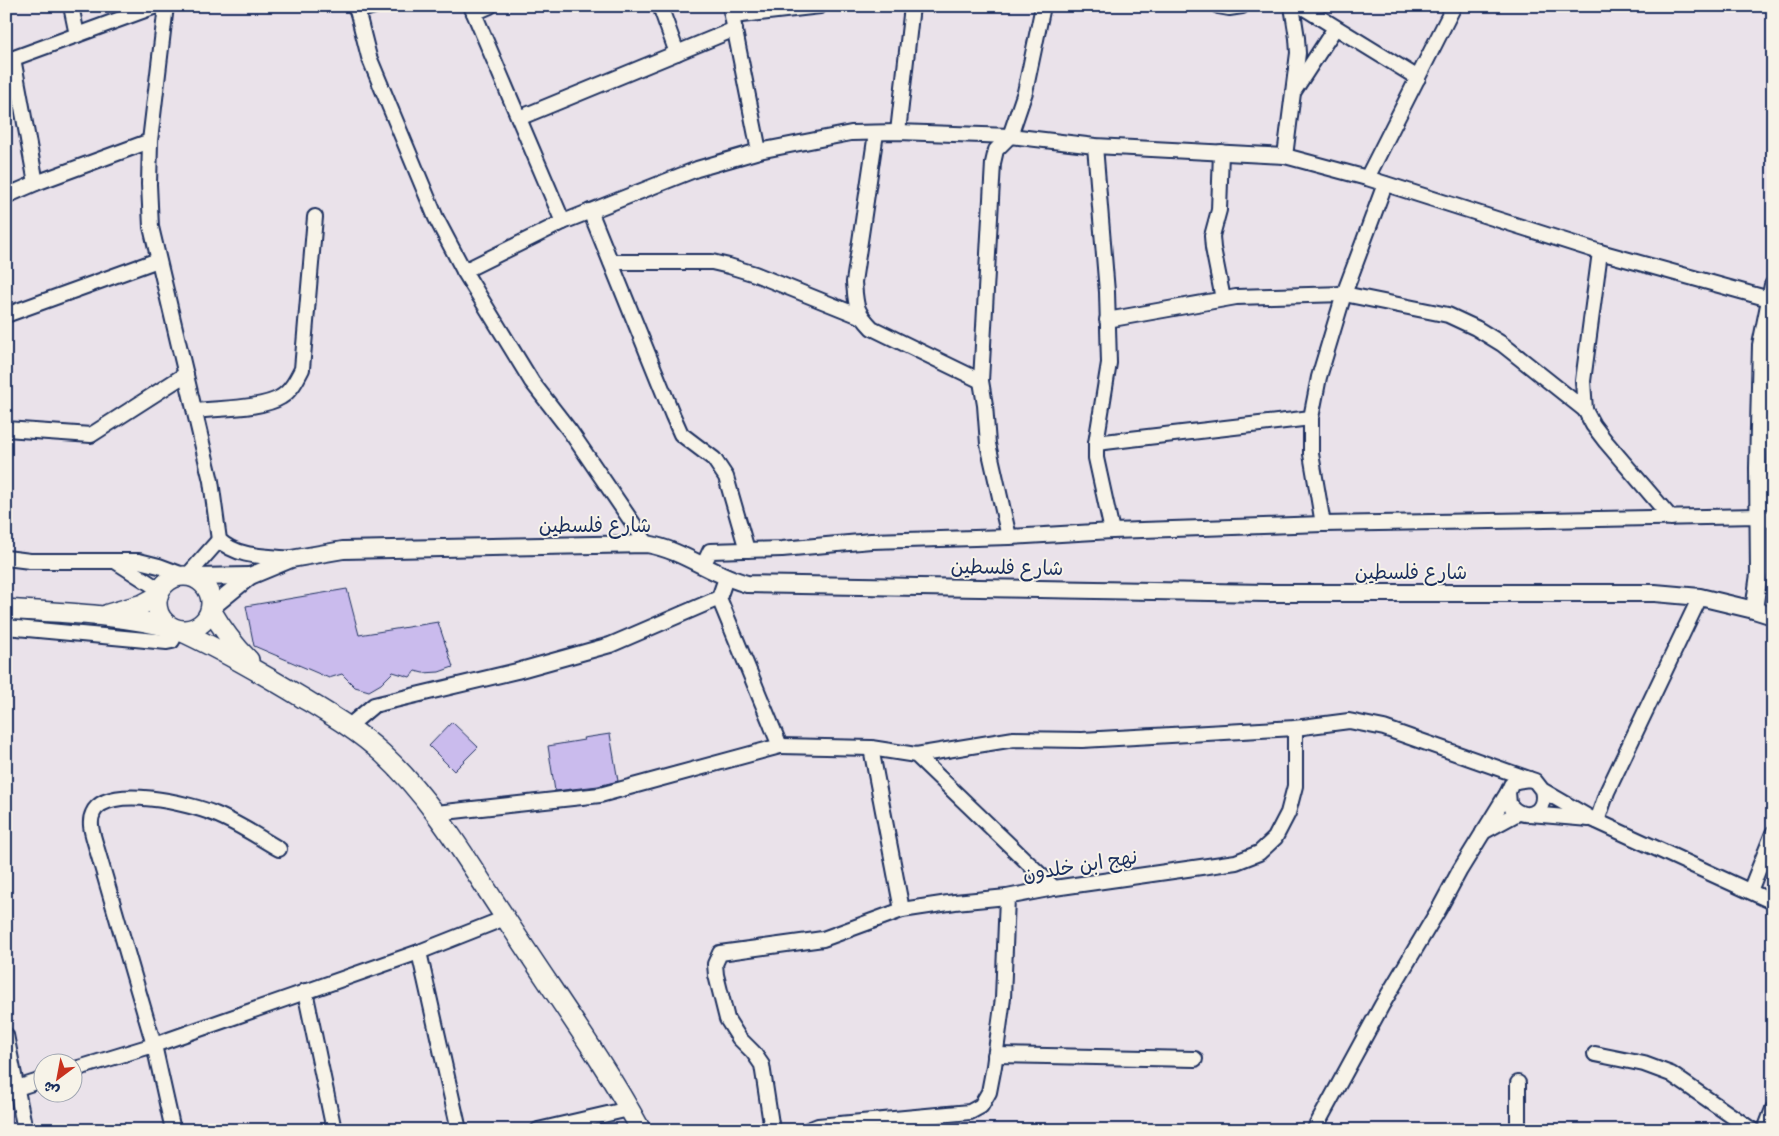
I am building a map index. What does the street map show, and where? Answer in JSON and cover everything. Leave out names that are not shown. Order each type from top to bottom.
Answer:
[{"type":"main road","points":[[101,616],[143,604],[159,593],[166,582],[174,578],[189,576],[202,582],[208,589],[212,598],[212,608],[220,626],[236,647],[262,674]]},
{"type":"main road","points":[[159,593],[157,606],[160,615],[166,623],[262,674],[349,726],[382,753],[436,813],[565,1008],[641,1130]]},
{"type":"main road","points":[[6,609],[101,616],[188,630],[198,627],[205,621],[212,608]]},
{"type":"street","points":[[71,6],[77,35]]},
{"type":"street","points":[[36,183],[10,59],[156,6]]},
{"type":"street","points":[[166,6],[150,141],[151,228],[196,411],[211,481],[219,540],[240,553],[292,559]]},
{"type":"street","points":[[374,6],[357,8],[369,57],[436,218],[464,271],[532,382],[570,431],[647,544]]},
{"type":"street","points":[[490,6],[472,10],[563,222]]},
{"type":"street","points":[[660,6],[676,53]]},
{"type":"street","points":[[519,118],[676,53],[733,17],[820,6]]},
{"type":"street","points":[[898,132],[912,6]]},
{"type":"street","points":[[1010,537],[988,444],[981,381],[993,163],[996,150],[1010,136],[1025,92],[1043,6]]},
{"type":"street","points":[[1218,6],[1229,8],[1242,6]]},
{"type":"street","points":[[1285,156],[1298,53],[1292,6]]},
{"type":"street","points":[[1301,6],[1418,78]]},
{"type":"street","points":[[1368,178],[1454,6]]},
{"type":"street","points":[[733,17],[759,150]]},
{"type":"street","points":[[1292,94],[1335,28]]},
{"type":"street","points":[[464,271],[563,222],[697,169],[759,150],[851,133],[898,132],[1010,136],[1095,146],[1285,156],[1368,178],[1600,252],[1772,295],[1761,345],[1766,416],[1765,518],[1760,574],[1754,610]]},
{"type":"street","points":[[876,133],[854,282],[856,307],[862,318],[872,328],[981,381]]},
{"type":"street","points":[[6,196],[150,141]]},
{"type":"street","points":[[1095,146],[1107,292],[1109,363],[1096,443],[1096,458],[1112,531]]},
{"type":"street","points":[[1221,152],[1219,210],[1212,236],[1223,298]]},
{"type":"street","points":[[1323,524],[1311,454],[1311,418],[1319,376],[1344,294],[1385,184]]},
{"type":"street","points":[[590,211],[682,434],[714,459],[726,477],[747,550]]},
{"type":"street","points":[[196,411],[268,403],[283,396],[295,383],[302,369],[315,217]]},
{"type":"street","points":[[1585,410],[1583,381],[1600,252]]},
{"type":"street","points":[[6,315],[158,260]]},
{"type":"street","points":[[611,262],[712,262],[755,274],[862,318]]},
{"type":"street","points":[[1107,320],[1223,298],[1344,294],[1448,315],[1476,328],[1502,344],[1585,410],[1593,425],[1606,442],[1671,518]]},
{"type":"street","points":[[6,429],[91,435],[186,374]]},
{"type":"street","points":[[1096,443],[1311,418]]},
{"type":"street","points":[[703,566],[710,551],[871,541],[1323,524],[1765,518]]},
{"type":"street","points":[[189,576],[219,540]]},
{"type":"street","name":"شارع فلسطين","points":[[250,576],[292,559],[343,550],[647,544],[662,547],[726,578],[747,584],[1266,593],[1655,593],[1700,597],[1773,616]]},
{"type":"street","points":[[6,558],[30,561],[149,563],[189,576],[250,576]]},
{"type":"street","points":[[115,561],[159,593]]},
{"type":"street","points":[[212,608],[250,576]]},
{"type":"street","points":[[726,578],[718,598],[780,746]]},
{"type":"street","points":[[1594,820],[1700,597]]},
{"type":"street","points":[[349,726],[374,705],[517,671],[610,645],[718,598]]},
{"type":"street","points":[[6,627],[168,642],[172,641],[176,629]]},
{"type":"street","points":[[436,813],[600,794],[780,746],[871,748],[916,755],[1014,739],[1082,740],[1295,728],[1349,721],[1384,728],[1535,781],[1544,796],[1540,808],[1483,832]]},
{"type":"street","name":"نهج ابن خلدون","points":[[808,1130],[818,1126],[970,1112],[981,1106],[989,1092],[1003,998],[1007,897],[1054,888],[1236,862],[1259,853],[1274,838],[1288,813],[1295,786],[1295,728]]},
{"type":"street","points":[[871,748],[902,910]]},
{"type":"street","points":[[916,755],[1054,888]]},
{"type":"street","points":[[1495,767],[1510,788],[1509,804],[1524,814],[1594,820]]},
{"type":"street","points":[[1314,1130],[1382,1005],[1483,832],[1516,781],[1529,779]]},
{"type":"street","points":[[1542,790],[1594,820],[1773,902]]},
{"type":"street","points":[[173,1130],[154,1044],[96,846],[90,822],[93,811],[108,799],[131,797],[157,798],[214,813],[279,849]]},
{"type":"street","points":[[1750,891],[1773,833]]},
{"type":"street","points":[[772,1130],[762,1066],[753,1052],[739,1038],[727,1019],[716,975],[716,958],[720,953],[823,939],[902,910],[1007,897]]},
{"type":"street","points":[[82,1067],[154,1044],[419,952],[505,918]]},
{"type":"street","points":[[419,952],[459,1130]]},
{"type":"street","points":[[305,991],[334,1130]]},
{"type":"street","points":[[6,1036],[25,1130]]},
{"type":"street","points":[[1595,1054],[1644,1064],[1670,1074],[1752,1130]]},
{"type":"street","points":[[995,1055],[1196,1059]]},
{"type":"street","points":[[17,1088],[32,1083]]},
{"type":"street","points":[[1518,1083],[1518,1130]]},
{"type":"street","points":[[538,1130],[629,1109]]},
{"type":"street","points":[[1765,1130],[1773,1109]]},
{"type":"building","points":[[347,589],[359,635],[438,622],[453,667],[439,672],[423,673],[415,671],[410,677],[393,672],[381,684],[369,691],[355,687],[342,674],[329,678],[254,646],[246,606]]},
{"type":"building","points":[[452,722],[478,747],[454,771],[429,746]]},
{"type":"building","points":[[610,734],[618,781],[598,786],[555,791],[548,746]]}]
